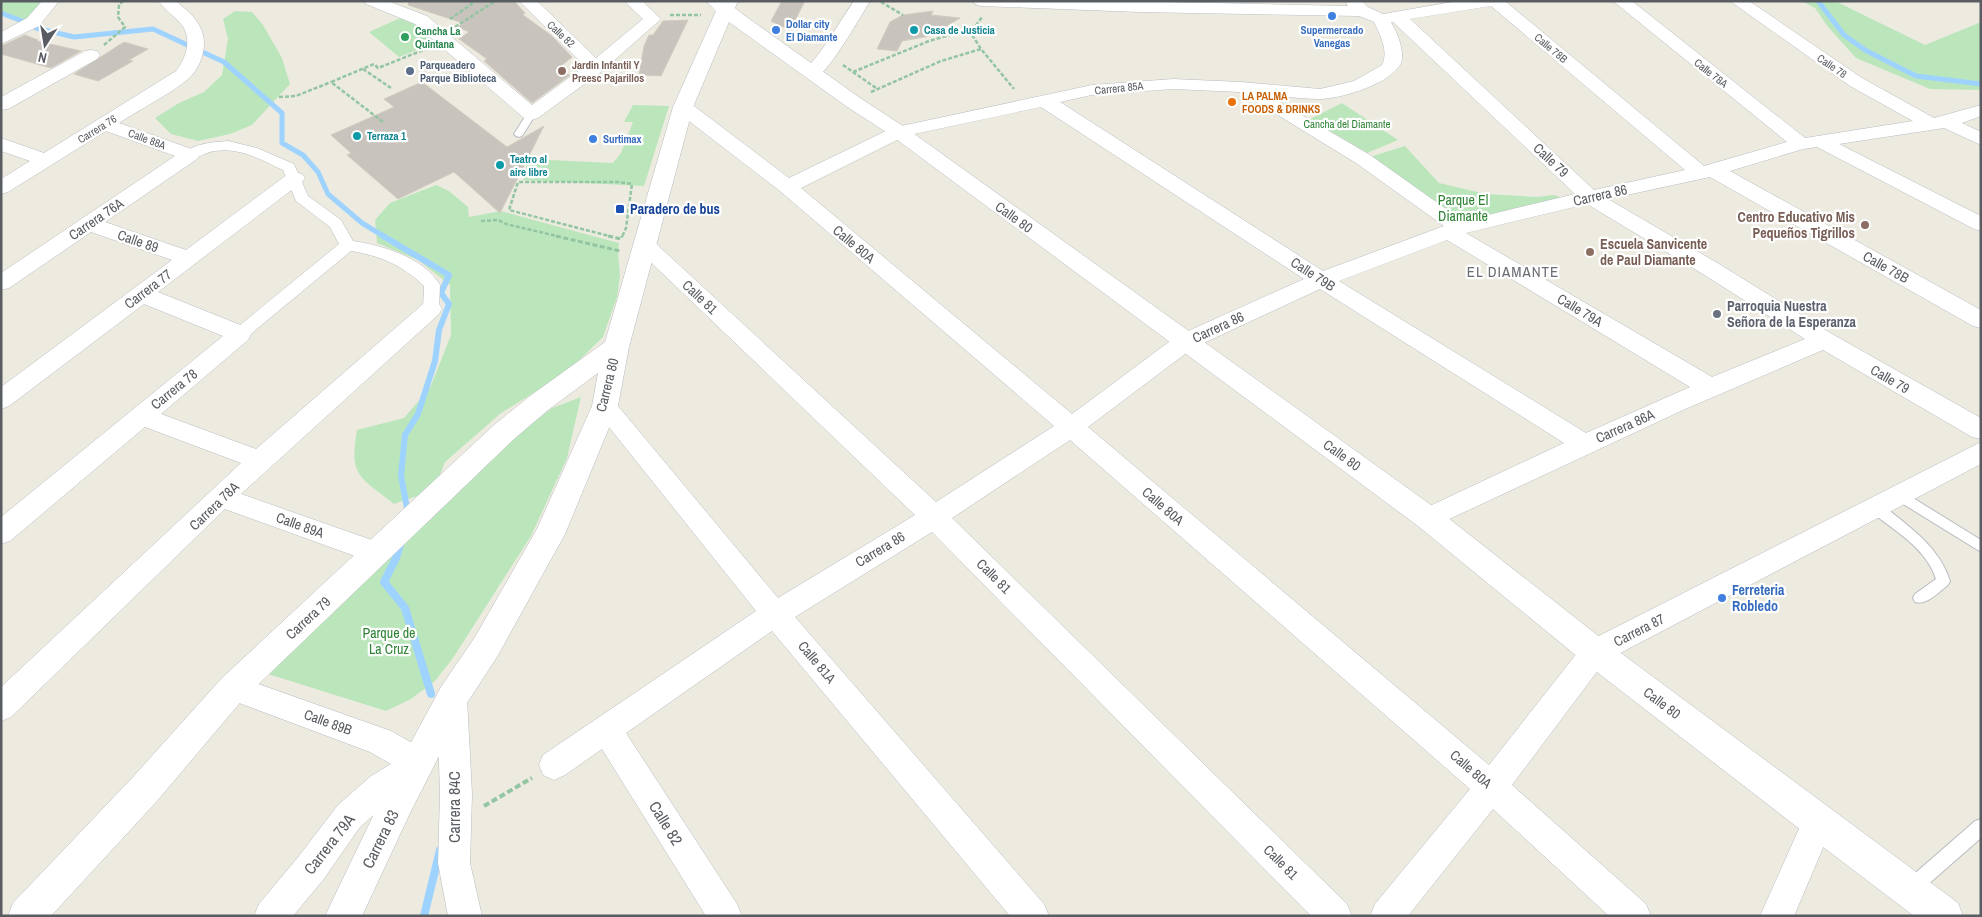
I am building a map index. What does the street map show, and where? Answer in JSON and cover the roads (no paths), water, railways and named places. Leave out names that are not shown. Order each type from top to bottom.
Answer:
[{"type":"street","points":[[1,39],[33,22],[51,1]]},
{"type":"street","name":"Carrera 76","points":[[1,188],[182,76],[193,53],[192,26],[167,1]]},
{"type":"street","points":[[372,1],[409,14],[441,35],[531,114],[596,67],[653,19],[632,1]]},
{"type":"street","name":"Calle 82","points":[[527,1],[596,67]]},
{"type":"street","points":[[812,73],[828,54],[862,1]]},
{"type":"street","points":[[981,1],[1139,7],[1357,6],[1390,18],[1490,1]]},
{"type":"street","name":"Calle 78B","points":[[1495,1],[1706,171],[1981,320]]},
{"type":"street","name":"Calle 78A","points":[[1621,1],[1811,143],[1981,224]]},
{"type":"street","name":"Calle 78","points":[[1738,1],[1856,82],[1939,123],[1981,139]]},
{"type":"street","name":"Calle 80","points":[[723,8],[853,102],[899,132],[1428,518],[1595,652],[1945,916]]},
{"type":"street","name":"Carrera 80","points":[[419,763],[452,698],[486,647],[550,534],[605,406],[636,247],[683,107],[723,8]]},
{"type":"street","name":"Carrera 85A","points":[[788,187],[899,132],[1092,90],[1173,84],[1241,87],[1320,94],[1354,86],[1371,80],[1389,68],[1393,61],[1390,18]]},
{"type":"street","name":"Calle 79","points":[[1390,18],[1590,197],[1711,269],[1824,340],[1981,430]]},
{"type":"street","points":[[5,100],[91,55]]},
{"type":"street","name":"Calle 79A","points":[[1241,87],[1363,160],[1454,230],[1711,388]]},
{"type":"street","name":"Calle 79B","points":[[1035,102],[1584,444]]},
{"type":"street","name":"Calle 80A","points":[[683,107],[788,187],[1491,787],[1634,916]]},
{"type":"street","name":"Carrera 86","points":[[554,765],[775,614],[934,517],[1070,427],[1185,342],[1321,280],[1454,230],[1706,171],[1811,143],[1939,123],[1981,110]]},
{"type":"street","name":"Calle 88A","points":[[105,124],[190,154]]},
{"type":"street","points":[[1,144],[46,160]]},
{"type":"street","points":[[190,154],[205,146],[235,146],[264,155],[289,167],[295,178],[301,198],[336,224],[348,245],[375,250],[414,267],[432,285],[431,309]]},
{"type":"street","name":"Carrera 76A","points":[[1,283],[190,154]]},
{"type":"street","name":"Carrera 77","points":[[1,400],[295,178]]},
{"type":"street","name":"Calle 89","points":[[88,224],[189,258]]},
{"type":"street","name":"Carrera 78","points":[[1,533],[348,245]]},
{"type":"street","name":"Calle 81","points":[[636,247],[934,517],[1335,916]]},
{"type":"street","points":[[142,294],[240,334]]},
{"type":"street","name":"Carrera 78A","points":[[1,707],[223,498],[260,460],[431,309]]},
{"type":"street","name":"Carrera 86A","points":[[1428,518],[1584,444],[1824,340]]},
{"type":"street","name":"Carrera 79","points":[[26,916],[145,789],[233,688],[504,432],[616,347]]},
{"type":"street","name":"Calle 81A","points":[[605,406],[775,614],[1032,916]]},
{"type":"street","points":[[141,416],[260,460]]},
{"type":"street","name":"Carrera 87","points":[[1387,916],[1491,787],[1595,652],[1981,452]]},
{"type":"street","name":"Calle 89A","points":[[223,498],[382,548]]},
{"type":"street","name":"Calle 89B","points":[[233,688],[380,741],[419,763]]},
{"type":"street","name":"Carrera 84C","points":[[452,698],[456,794],[454,863],[465,916]]},
{"type":"street","name":"Calle 82","points":[[607,730],[725,916]]},
{"type":"street","name":"Carrera 79A","points":[[271,916],[311,868],[349,816],[382,787],[419,763]]},
{"type":"street","name":"Carrera 83","points":[[343,916],[419,763]]},
{"type":"street","points":[[1777,916],[1818,822]]},
{"type":"lane","points":[[519,134],[531,114]]},
{"type":"lane","points":[[1888,501],[1981,547]]},
{"type":"lane","points":[[1888,501],[1932,555],[1942,574],[1943,581],[1920,598]]},
{"type":"lane","points":[[1909,889],[1981,827]]},
{"type":"waterway","points":[[1818,1],[1844,35],[1865,50],[1916,76],[1981,84]]},
{"type":"waterway","points":[[1,13],[22,21]]},
{"type":"waterway","points":[[36,28],[74,37],[153,29],[224,62],[282,113],[282,143],[303,155],[318,172],[328,194],[362,223],[385,237]]},
{"type":"waterway","points":[[383,236],[449,275],[441,293],[449,304],[439,330],[435,361],[418,414],[405,435],[401,475],[408,514]]},
{"type":"waterway","points":[[401,541],[396,558],[384,582],[405,608],[431,694]]},
{"type":"waterway","points":[[424,916],[440,850]]},
{"type":"place","name":"Supermercado Vanegas","points":[[1332,16]]},
{"type":"place","name":"Dollar city El Diamante","points":[[776,30]]},
{"type":"place","name":"Casa de Justicia","points":[[914,30]]},
{"type":"place","name":"Cancha La Quintana","points":[[405,37]]},
{"type":"place","name":"Parqueadero Parque Biblioteca","points":[[410,71]]},
{"type":"place","name":"Jardin Infantil Y Preesc Pajarillos","points":[[562,71]]},
{"type":"place","name":"LA PALMA FOODS & DRINKS","points":[[1232,102]]},
{"type":"place","name":"Terraza 1","points":[[357,136]]},
{"type":"place","name":"Surtimax","points":[[593,139]]},
{"type":"place","name":"Teatro al aire libre","points":[[500,165]]},
{"type":"place","name":"Paradero de bus","points":[[620,209]]},
{"type":"place","name":"Centro Educativo Mis Pequeños Tigrillos","points":[[1865,225]]},
{"type":"place","name":"Escuela Sanvicente de Paul Diamante","points":[[1590,252]]},
{"type":"place","name":"Parroquia Nuestra Señora de la Esperanza","points":[[1717,314]]},
{"type":"place","name":"Ferreteria Robledo","points":[[1722,598]]},
{"type":"district","name":"EL DIAMANTE","points":[[1513,272]]},
{"type":"park label","name":"Cancha del Diamante","points":[[1347,124]]},
{"type":"park label","name":"Parque El Diamante","points":[[1463,208]]},
{"type":"park label","name":"Parque de La Cruz","points":[[389,642]]}]
